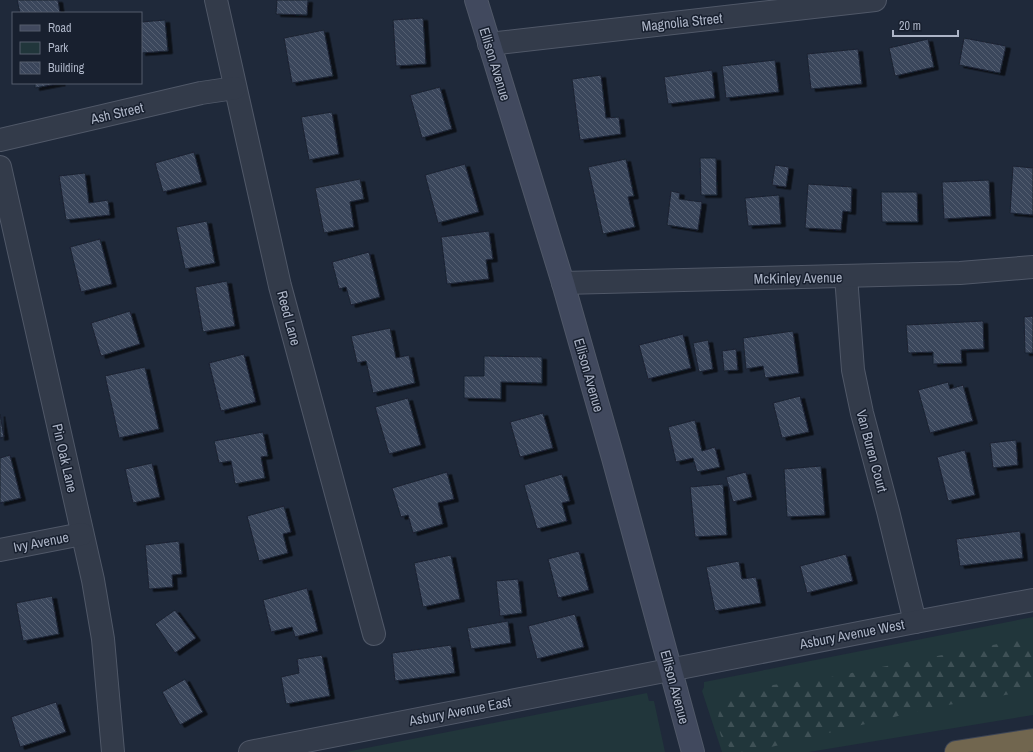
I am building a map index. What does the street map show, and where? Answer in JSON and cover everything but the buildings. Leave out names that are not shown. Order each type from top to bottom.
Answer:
[{"type":"highway","points":[[956,752],[1033,740]]},
{"type":"street","name":"Reed Lane","points":[[216,0],[280,286],[374,634]]},
{"type":"street","name":"Ellison Avenue","points":[[476,0],[563,283],[613,458],[693,752]]},
{"type":"street","name":"Magnolia Street","points":[[489,44],[875,0]]},
{"type":"street","name":"Ash Street","points":[[0,140],[201,93],[235,88]]},
{"type":"street","name":"Pin Oak Lane","points":[[0,167],[93,580],[104,639],[113,752]]},
{"type":"street","name":"McKinley Avenue","points":[[563,283],[960,273],[1033,267]]},
{"type":"street","name":"Van Buren Court","points":[[846,276],[853,370],[862,413],[915,622]]},
{"type":"street","name":"Ivy Avenue","points":[[0,550],[82,534]]},
{"type":"street","name":"Asbury Avenue West","points":[[671,670],[1033,600]]},
{"type":"street","name":"Asbury Avenue East","points":[[250,752],[671,670]]},
{"type":"green space","points":[[1033,617],[1033,715],[809,752],[722,752],[702,691],[704,682]]},
{"type":"green space","points":[[1033,637],[1033,690],[931,708],[763,749],[740,752],[730,748],[721,736],[717,722],[721,704],[727,695],[744,689],[831,677]]},
{"type":"green space","points":[[647,693],[649,701],[654,701],[665,752],[346,752]]}]
